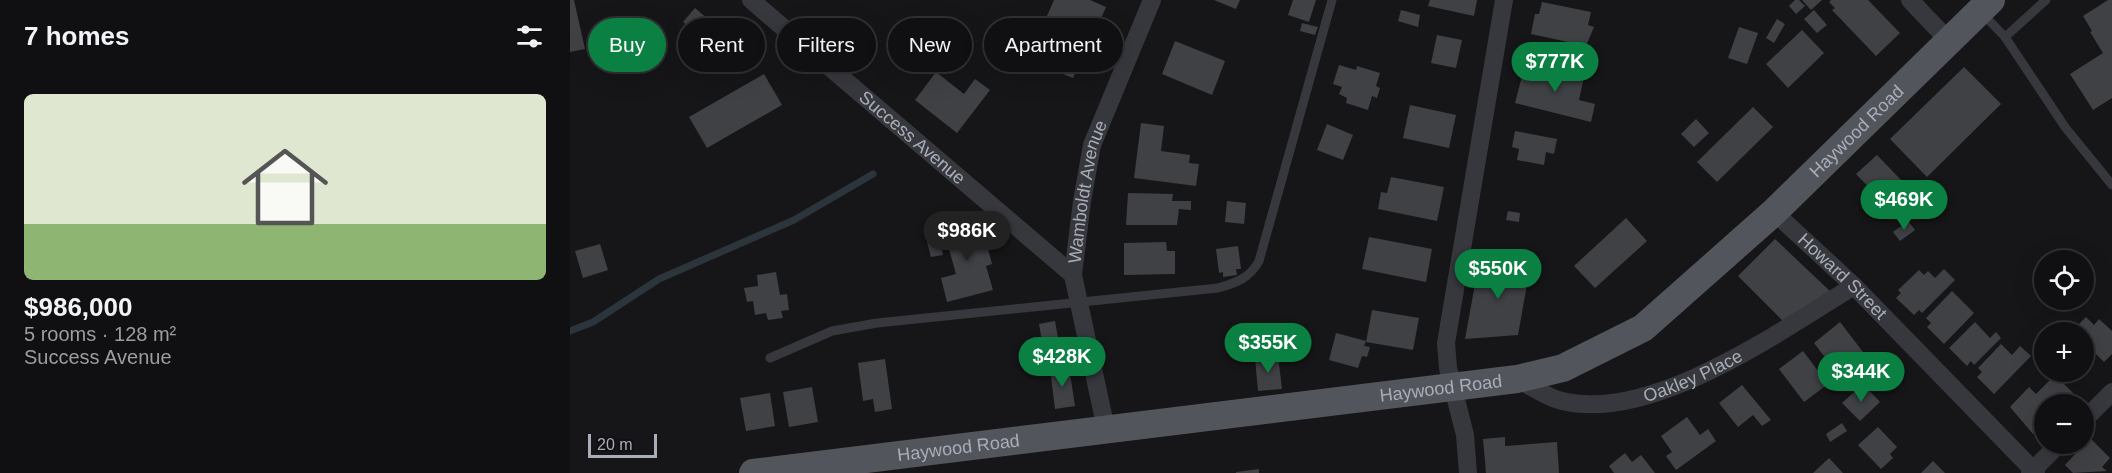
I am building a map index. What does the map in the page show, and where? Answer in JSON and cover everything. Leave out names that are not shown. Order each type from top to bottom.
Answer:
[{"type":"main road","name":"Haywood Road","points":[[753,473],[1517,379],[1563,368],[1643,328],[1774,212],[1986,6]]},
{"type":"street","name":"Success Avenue","points":[[752,0],[1073,275]]},
{"type":"street","name":"Wamboldt Avenue","points":[[1106,429],[1073,275],[1092,145],[1152,0]]},
{"type":"street","points":[[1468,473],[1465,435],[1453,386],[1446,343],[1504,0]]},
{"type":"street","points":[[1910,0],[1949,41]]},
{"type":"street","name":"Howard Street","points":[[1774,212],[1854,286],[2033,472]]},
{"type":"street","name":"Oakley Place","points":[[1517,379],[1561,401],[1599,404],[1653,393],[1671,388],[1747,351],[1854,286]]},
{"type":"street","points":[[2094,410],[2112,392]]},
{"type":"street","points":[[2033,472],[2050,454]]},
{"type":"lane","points":[[770,358],[832,331],[877,323],[970,312],[1079,304],[1218,288],[1238,283],[1256,267],[1332,0]]},
{"type":"lane","points":[[2005,37],[2046,0]]},
{"type":"lane","points":[[1986,6],[2065,127],[2112,186]]},
{"type":"building","points":[[570,0],[574,0],[585,49],[570,52]]},
{"type":"building","points":[[1054,0],[1090,0],[1106,7],[1101,18],[1052,18],[1047,16]]},
{"type":"building","points":[[1214,0],[1240,0],[1236,9]]},
{"type":"building","points":[[1293,0],[1316,0],[1309,22],[1288,15]]},
{"type":"building","points":[[1430,0],[1477,0],[1474,16],[1428,6]]},
{"type":"building","points":[[1795,0],[1799,0],[1805,6],[1796,14],[1789,6]]},
{"type":"building","points":[[1802,0],[1822,0],[1811,10]]},
{"type":"building","points":[[1831,0],[1868,0],[1900,33],[1876,56],[1832,10],[1835,8],[1829,2]]},
{"type":"building","points":[[2108,0],[2112,0],[2112,98],[2093,110],[2070,74],[2103,53],[2083,16]]},
{"type":"building","points":[[1542,2],[1591,12],[1588,25],[1594,27],[1586,46],[1531,34],[1535,14],[1539,14]]},
{"type":"building","points":[[695,8],[707,18],[686,18]]},
{"type":"building","points":[[1401,10],[1420,15],[1418,27],[1398,21]]},
{"type":"building","points":[[1814,10],[1827,25],[1817,33],[1804,19]]},
{"type":"building","points":[[1777,19],[1785,24],[1774,43],[1766,38]]},
{"type":"building","points":[[1302,23],[1318,27],[1315,35],[1300,31]]},
{"type":"building","points":[[1739,27],[1758,33],[1747,64],[1728,58]]},
{"type":"building","points":[[1802,30],[1824,53],[1788,88],[1766,64]]},
{"type":"building","points":[[1437,35],[1462,40],[1456,68],[1431,63]]},
{"type":"building","points":[[1175,41],[1225,61],[1212,95],[1162,74]]},
{"type":"building","points":[[1534,64],[1584,77],[1579,100],[1595,104],[1591,122],[1515,103],[1522,76],[1531,78]]},
{"type":"building","points":[[1339,65],[1356,70],[1357,66],[1380,73],[1376,86],[1380,88],[1377,98],[1372,96],[1368,110],[1346,103],[1347,98],[1339,94],[1342,87],[1333,84]]},
{"type":"building","points":[[1964,67],[2001,104],[1927,177],[1890,139]]},
{"type":"building","points":[[936,72],[964,94],[975,79],[990,90],[957,133],[915,100]]},
{"type":"building","points":[[1058,72],[1075,72],[1073,78]]},
{"type":"building","points":[[764,74],[782,105],[707,148],[689,117]]},
{"type":"building","points":[[1410,105],[1456,115],[1449,148],[1403,138]]},
{"type":"building","points":[[1753,107],[1773,127],[1717,182],[1697,162]]},
{"type":"building","points":[[1696,119],[1709,133],[1694,147],[1681,134]]},
{"type":"building","points":[[1141,123],[1164,126],[1161,151],[1190,155],[1189,163],[1199,164],[1196,186],[1134,178]]},
{"type":"building","points":[[1327,124],[1353,135],[1343,160],[1317,150]]},
{"type":"building","points":[[1515,131],[1557,139],[1554,154],[1546,152],[1544,165],[1517,160],[1519,149],[1512,147]]},
{"type":"building","points":[[1877,155],[1901,180],[1880,199],[1856,174]]},
{"type":"building","points":[[1391,177],[1444,187],[1437,221],[1378,209],[1381,192],[1387,193]]},
{"type":"building","points":[[1128,193],[1173,194],[1172,201],[1191,201],[1191,210],[1179,209],[1177,225],[1126,225]]},
{"type":"building","points":[[1227,201],[1246,203],[1244,224],[1225,222]]},
{"type":"building","points":[[1508,211],[1520,213],[1519,222],[1506,220]]},
{"type":"building","points":[[1626,218],[1647,241],[1595,288],[1574,266]]},
{"type":"building","points":[[975,219],[982,246],[987,245],[992,264],[986,266],[993,290],[947,302],[941,278],[956,274],[943,228]]},
{"type":"building","points":[[1908,221],[1915,230],[1900,241],[1893,232]]},
{"type":"building","points":[[1369,237],[1432,249],[1426,282],[1362,269]]},
{"type":"building","points":[[940,239],[943,255],[931,257],[927,242]]},
{"type":"building","points":[[1775,239],[1833,294],[1784,322],[1738,276]]},
{"type":"building","points":[[1166,242],[1167,251],[1175,251],[1175,274],[1124,275],[1124,243]]},
{"type":"building","points":[[600,244],[608,270],[583,278],[575,251]]},
{"type":"building","points":[[1238,246],[1241,269],[1236,269],[1237,275],[1223,277],[1223,272],[1219,273],[1216,249]]},
{"type":"building","points":[[1479,262],[1531,262],[1518,335],[1465,339]]},
{"type":"building","points":[[1944,269],[1955,280],[1922,313],[1919,310],[1914,315],[1896,298],[1901,293],[1898,290],[1919,270],[1924,275],[1928,271],[1935,278]]},
{"type":"building","points":[[776,272],[780,295],[787,294],[789,310],[781,311],[783,318],[768,320],[766,313],[755,315],[753,301],[747,302],[744,288],[758,286],[757,275]]},
{"type":"building","points":[[1952,291],[1974,313],[1944,344],[1927,327],[1931,323],[1926,318]]},
{"type":"building","points":[[1372,310],[1419,318],[1413,350],[1366,342]]},
{"type":"building","points":[[2086,317],[2091,322],[2081,322]]},
{"type":"building","points":[[2099,319],[2112,331],[2112,354],[2104,362],[2094,352],[2094,325]]},
{"type":"building","points":[[1055,321],[1060,349],[1048,351],[1048,346],[1043,347],[1039,324]]},
{"type":"building","points":[[1840,322],[1876,369],[1861,381],[1856,377],[1846,385],[1814,343]]},
{"type":"building","points":[[1975,322],[1990,338],[1996,332],[2001,338],[1974,365],[1971,361],[1967,366],[1949,348]]},
{"type":"building","points":[[1336,333],[1366,341],[1364,346],[1370,347],[1367,357],[1362,356],[1358,368],[1329,360]]},
{"type":"building","points":[[2001,344],[2012,355],[2020,346],[2031,356],[1994,394],[1977,377],[1982,372],[1978,368]]},
{"type":"building","points":[[1803,351],[1828,384],[1804,402],[1779,369]]},
{"type":"building","points":[[1278,356],[1282,389],[1258,391],[1255,358]]},
{"type":"building","points":[[885,359],[892,409],[875,412],[873,399],[863,401],[858,363]]},
{"type":"building","points":[[1069,367],[1075,406],[1055,409],[1050,369]]},
{"type":"building","points":[[2048,382],[2062,382],[2073,393],[2072,394],[2036,394]]},
{"type":"building","points":[[1863,384],[1880,402],[1860,421],[1842,403]]},
{"type":"building","points":[[1742,385],[1771,420],[1762,426],[1753,415],[1738,427],[1719,403]]},
{"type":"building","points":[[812,387],[818,422],[789,427],[783,392]]},
{"type":"building","points":[[2029,387],[2036,394],[2034,394],[2033,434],[2010,407]]},
{"type":"building","points":[[770,393],[775,426],[746,431],[740,398]]},
{"type":"building","points":[[1687,417],[1700,435],[1708,429],[1716,441],[1676,470],[1666,456],[1672,452],[1661,436]]},
{"type":"building","points":[[1842,423],[1847,431],[1830,442],[1826,434]]},
{"type":"building","points":[[1878,427],[1897,447],[1890,454],[1893,458],[1881,469],[1858,445]]},
{"type":"building","points":[[1505,437],[1505,446],[1557,442],[1559,473],[1486,473],[1483,439]]},
{"type":"building","points":[[2094,442],[2110,458],[2102,467],[2107,471],[2073,473],[2065,465],[2075,454],[2094,454]]},
{"type":"building","points":[[1625,453],[1632,462],[1641,455],[1655,473],[1614,473],[1609,466]]},
{"type":"building","points":[[1829,458],[1843,473],[1813,473]]},
{"type":"building","points":[[1933,461],[1945,473],[1921,473]]},
{"type":"building","points":[[1259,469],[1259,473],[1236,473],[1236,472]]},
{"type":"waterway","points":[[570,331],[593,322],[659,279],[794,220],[873,174]]}]
